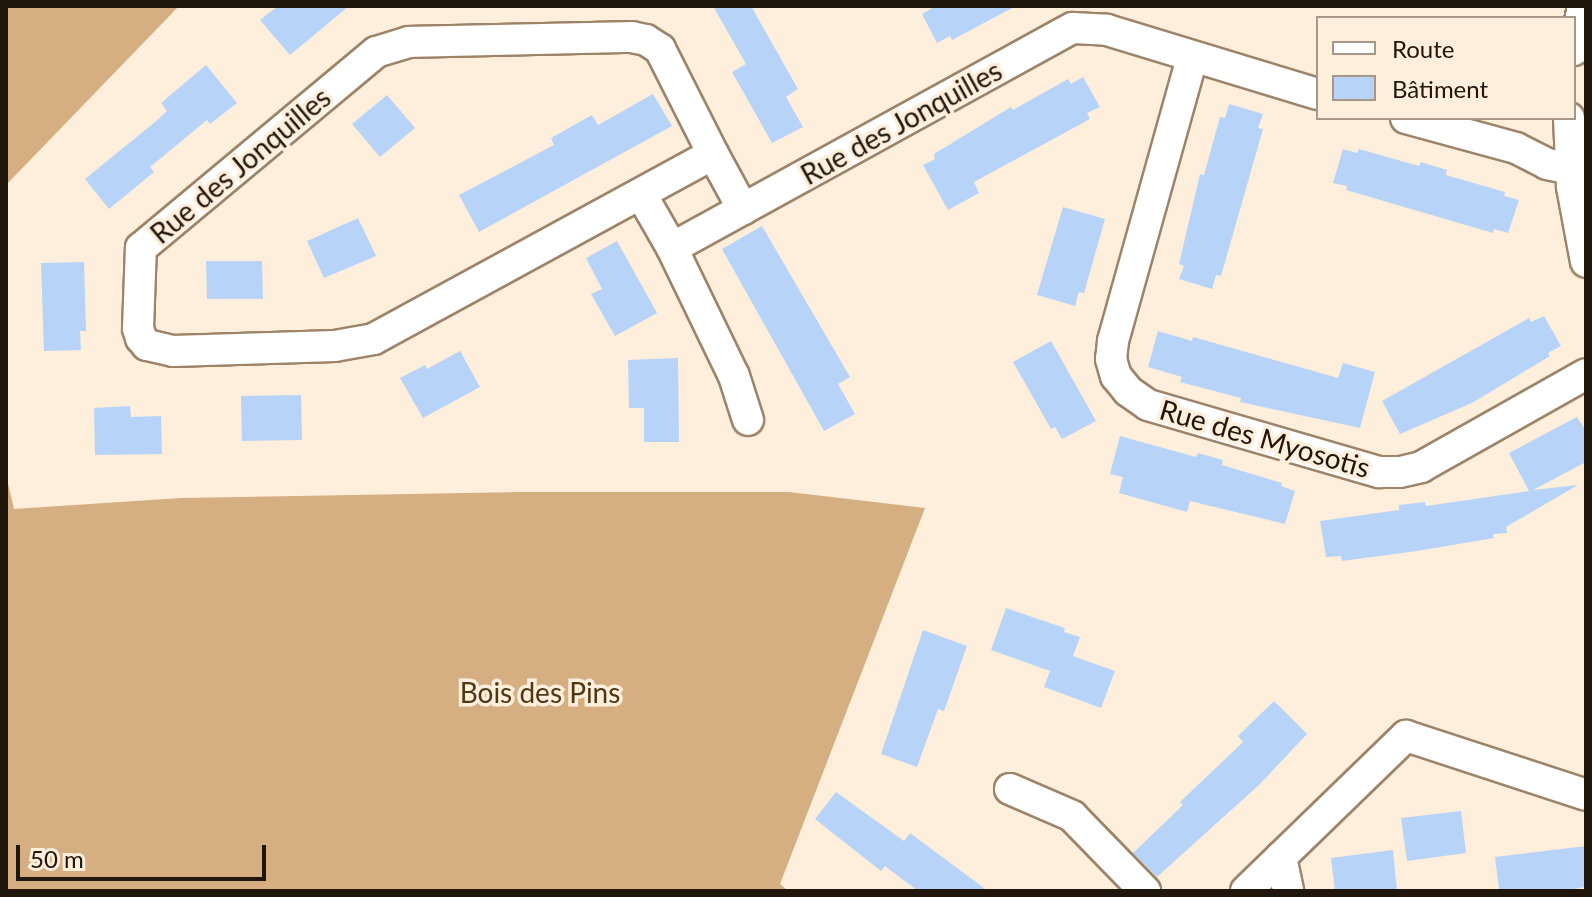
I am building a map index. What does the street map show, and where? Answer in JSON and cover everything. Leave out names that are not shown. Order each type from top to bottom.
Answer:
[{"type":"street","points":[[1576,40],[1583,6]]},
{"type":"street","name":"Rue des Jonquilles","points":[[672,248],[1073,28],[1102,18],[1192,58],[1316,93]]},
{"type":"street","name":"Rue des Jonquilles","points":[[646,40],[660,49],[713,154],[641,194],[374,339],[335,346],[166,351],[147,345],[138,328],[139,262],[146,242],[376,52],[392,45],[409,42],[646,40]]},
{"type":"street","name":"Rue des Myosotis","points":[[1192,58],[1113,341],[1111,359],[1116,376],[1128,391],[1148,405],[1379,472],[1400,472],[1421,467],[1586,374]]},
{"type":"street","points":[[1413,120],[1516,148],[1547,164],[1571,169]]},
{"type":"street","points":[[1569,120],[1571,169],[1586,262]]},
{"type":"street","points":[[713,154],[743,209]]},
{"type":"street","points":[[641,194],[672,248],[734,376],[748,420]]},
{"type":"street","points":[[1246,891],[1406,736],[1586,795]]},
{"type":"street","points":[[1010,789],[1072,816],[1145,891]]},
{"type":"street","points":[[1281,857],[1288,891]]},
{"type":"green space","points":[[6,6],[179,6],[6,185]]},
{"type":"green space","name":"Bois des Pins","points":[[6,475],[14,509],[181,498],[520,492],[789,492],[925,508],[780,884],[788,891],[6,891]]},
{"type":"building","points":[[278,6],[349,6],[290,55],[260,20]]},
{"type":"building","points":[[713,6],[751,6],[798,89],[786,97],[803,127],[772,143],[732,72],[746,64]]},
{"type":"building","points":[[936,6],[1016,6],[952,40],[950,36],[937,43],[922,14]]},
{"type":"building","points":[[206,65],[237,103],[210,124],[207,120],[150,167],[154,172],[109,209],[85,179],[167,111],[161,103]]},
{"type":"building","points":[[1083,77],[1100,107],[1087,113],[1090,119],[974,182],[979,193],[948,210],[923,165],[935,159],[934,154],[1011,107],[1013,110],[1068,79],[1071,84]]},
{"type":"building","points":[[653,94],[672,126],[479,232],[459,195],[554,145],[551,138],[592,115],[598,125]]},
{"type":"building","points":[[387,95],[415,128],[380,157],[352,124]]},
{"type":"building","points":[[1229,104],[1263,114],[1258,128],[1263,129],[1221,276],[1216,275],[1212,289],[1179,279],[1184,266],[1179,264],[1200,174],[1204,175],[1220,117],[1225,118]]},
{"type":"building","points":[[1343,149],[1357,153],[1359,149],[1419,166],[1421,162],[1447,170],[1446,175],[1505,192],[1504,196],[1519,200],[1508,233],[1494,229],[1493,233],[1346,190],[1347,186],[1333,183]]},
{"type":"building","points":[[1063,207],[1105,219],[1084,293],[1079,292],[1075,306],[1037,295]]},
{"type":"building","points":[[358,218],[376,256],[324,278],[307,241]]},
{"type":"building","points":[[762,226],[850,377],[838,384],[855,414],[824,431],[722,249]]},
{"type":"building","points":[[617,241],[657,313],[615,336],[591,294],[602,289],[586,258]]},
{"type":"building","points":[[206,261],[262,261],[263,299],[207,299]]},
{"type":"building","points":[[84,262],[86,331],[80,331],[81,350],[44,351],[41,263]]},
{"type":"building","points":[[1544,316],[1561,346],[1548,353],[1550,356],[1472,403],[1400,434],[1382,401],[1529,318],[1531,322]]},
{"type":"building","points":[[1158,331],[1192,341],[1193,337],[1338,378],[1343,363],[1375,372],[1360,428],[1240,402],[1241,398],[1180,382],[1182,377],[1148,367]]},
{"type":"building","points":[[1051,341],[1096,421],[1062,439],[1055,427],[1051,429],[1013,362]]},
{"type":"building","points":[[460,351],[480,387],[423,418],[400,378],[425,365],[427,369]]},
{"type":"building","points":[[678,358],[679,442],[644,442],[644,408],[629,408],[628,360]]},
{"type":"building","points":[[301,395],[302,440],[242,441],[241,396]]},
{"type":"building","points":[[130,406],[131,417],[161,416],[162,454],[95,455],[94,408]]},
{"type":"building","points":[[1577,417],[1586,431],[1586,462],[1533,490],[1578,485],[1506,527],[1507,533],[1493,534],[1494,538],[1342,561],[1341,556],[1326,557],[1320,521],[1399,510],[1399,505],[1425,502],[1426,506],[1529,491],[1509,453]]},
{"type":"building","points":[[1120,436],[1196,457],[1198,453],[1223,460],[1222,465],[1282,483],[1281,486],[1295,491],[1285,524],[1190,501],[1187,512],[1119,493],[1123,477],[1110,474]]},
{"type":"building","points":[[1006,608],[1065,628],[1064,632],[1080,637],[1073,656],[1115,671],[1101,708],[1044,687],[1050,671],[991,650]]},
{"type":"building","points":[[923,630],[967,646],[944,711],[938,709],[917,767],[881,754]]},
{"type":"building","points":[[1274,701],[1307,734],[1260,784],[1157,877],[1133,853],[1183,805],[1180,802],[1243,742],[1238,736]]},
{"type":"building","points":[[836,792],[904,841],[910,833],[988,891],[918,891],[885,866],[881,871],[815,819]]},
{"type":"building","points":[[1461,811],[1466,853],[1407,861],[1401,818]]},
{"type":"building","points":[[1586,846],[1586,887],[1560,891],[1499,889],[1495,857]]},
{"type":"building","points":[[1393,850],[1397,891],[1335,891],[1331,858]]}]
